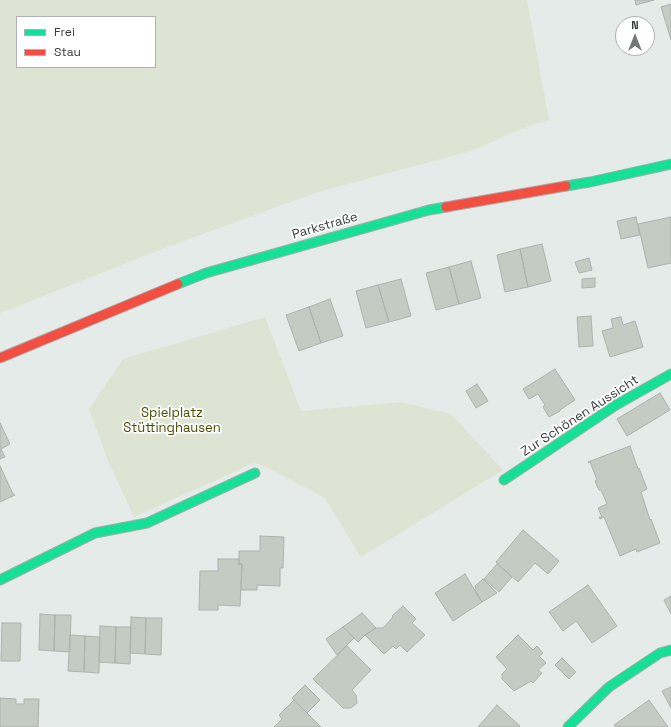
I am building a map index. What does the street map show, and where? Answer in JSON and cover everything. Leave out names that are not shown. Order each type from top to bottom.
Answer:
[{"type":"street","name":"Parkstraße","points":[[0,358],[129,304],[213,271],[429,210],[590,182],[671,164]]},
{"type":"street","name":"Zur Schönen Aussicht","points":[[504,480],[616,405],[671,374]]},
{"type":"street","points":[[0,580],[95,533],[147,523],[255,472]]},
{"type":"street","points":[[568,727],[609,687],[660,653],[671,650]]},
{"type":"green space","points":[[0,0],[527,0],[549,120],[521,129],[471,151],[318,192],[170,246],[0,313]]},
{"type":"green space","name":"Spielplatz Stüttinghausen","points":[[265,317],[301,411],[402,402],[451,414],[503,470],[361,557],[325,498],[266,467],[254,463],[134,517],[108,461],[89,409],[123,359]]},
{"type":"building","points":[[635,0],[654,0],[636,5]]},
{"type":"building","points":[[671,4],[671,40],[661,7]]},
{"type":"building","points":[[636,217],[640,235],[621,239],[617,221]]},
{"type":"building","points":[[671,217],[671,263],[648,268],[638,224]]},
{"type":"building","points":[[542,244],[551,281],[528,287],[520,249]]},
{"type":"building","points":[[520,249],[528,287],[505,292],[497,255]]},
{"type":"building","points":[[589,258],[592,270],[579,273],[575,262]]},
{"type":"building","points":[[471,261],[481,298],[459,304],[449,267]]},
{"type":"building","points":[[449,267],[459,304],[436,310],[426,273]]},
{"type":"building","points":[[595,278],[595,287],[582,288],[582,279]]},
{"type":"building","points":[[401,279],[411,316],[389,322],[378,285]]},
{"type":"building","points":[[378,285],[389,322],[366,328],[356,291]]},
{"type":"building","points":[[330,299],[343,336],[321,343],[309,307]]},
{"type":"building","points":[[309,307],[321,343],[299,351],[286,315]]},
{"type":"building","points":[[591,316],[593,346],[579,347],[577,317]]},
{"type":"building","points":[[621,317],[623,325],[635,321],[643,347],[610,357],[602,331],[613,328],[611,319]]},
{"type":"building","points":[[555,369],[575,400],[549,417],[543,407],[545,405],[538,394],[529,399],[523,389]]},
{"type":"building","points":[[477,384],[488,401],[476,408],[466,391]]},
{"type":"building","points":[[660,393],[670,410],[627,436],[617,419]]},
{"type":"building","points":[[0,423],[10,444],[1,449],[5,457],[0,459]]},
{"type":"building","points":[[630,446],[647,489],[641,492],[650,520],[651,519],[660,543],[637,552],[636,549],[620,556],[604,517],[600,519],[599,517],[602,517],[598,508],[607,504],[595,481],[597,480],[590,462],[588,462]]},
{"type":"building","points":[[0,466],[13,494],[15,495],[0,502]]},
{"type":"building","points":[[523,530],[559,561],[548,574],[535,563],[518,582],[496,562]]},
{"type":"building","points":[[260,536],[284,537],[283,568],[280,568],[280,586],[257,585],[257,590],[241,590],[242,564],[239,564],[239,551],[260,551]]},
{"type":"building","points":[[218,559],[239,559],[239,564],[242,564],[240,606],[218,605],[218,610],[199,610],[200,571],[218,571]]},
{"type":"building","points":[[497,564],[512,577],[499,592],[484,579]]},
{"type":"building","points":[[465,574],[482,602],[453,621],[435,593]]},
{"type":"building","points":[[483,579],[497,593],[482,602],[474,590],[476,588],[475,586]]},
{"type":"building","points":[[588,585],[617,626],[592,643],[576,621],[563,631],[549,612]]},
{"type":"building","points":[[671,596],[671,614],[664,600]]},
{"type":"building","points":[[403,606],[416,619],[412,623],[425,635],[407,652],[400,645],[396,649],[393,646],[384,654],[365,635],[376,628],[383,628],[393,617],[392,616]]},
{"type":"building","points":[[362,613],[376,628],[365,635],[358,642],[343,627]]},
{"type":"building","points":[[40,614],[55,615],[54,651],[39,650]]},
{"type":"building","points":[[55,615],[71,615],[70,652],[54,651]]},
{"type":"building","points":[[131,617],[146,618],[145,654],[130,653]]},
{"type":"building","points":[[146,618],[162,618],[161,655],[145,654]]},
{"type":"building","points":[[2,623],[21,623],[20,661],[1,661]]},
{"type":"building","points":[[100,626],[116,627],[115,663],[99,662]]},
{"type":"building","points":[[116,627],[131,627],[130,664],[115,663]]},
{"type":"building","points":[[343,627],[354,638],[337,655],[326,639]]},
{"type":"building","points":[[70,635],[85,636],[84,672],[68,671]]},
{"type":"building","points":[[518,635],[533,650],[537,646],[543,653],[539,656],[546,663],[538,670],[542,673],[533,683],[531,681],[514,691],[502,679],[502,674],[507,669],[496,657]]},
{"type":"building","points":[[85,636],[100,637],[99,673],[84,672]]},
{"type":"building","points":[[347,646],[371,670],[352,690],[356,695],[357,703],[351,708],[343,708],[313,679]]},
{"type":"building","points":[[562,658],[576,672],[569,679],[555,665]]},
{"type":"building","points":[[305,685],[320,700],[307,713],[292,698]]},
{"type":"building","points":[[671,687],[671,708],[662,691]]},
{"type":"building","points":[[0,698],[16,699],[16,704],[24,704],[24,699],[39,699],[38,727],[0,727]]},
{"type":"building","points":[[294,700],[321,727],[274,727],[282,719],[279,715]]},
{"type":"building","points":[[649,700],[668,727],[616,727],[614,725]]},
{"type":"building","points":[[497,705],[520,726],[478,727]]},
{"type":"traffic: fast","points":[[566,186],[671,164]]},
{"type":"traffic: fast","points":[[178,284],[206,273],[429,210],[446,207]]},
{"type":"traffic: fast","points":[[504,480],[616,405],[671,374]]},
{"type":"traffic: fast","points":[[0,580],[95,533],[147,523],[255,473]]},
{"type":"traffic: fast","points":[[568,727],[609,687],[660,653],[671,650]]},
{"type":"traffic: jam","points":[[446,207],[566,186]]},
{"type":"traffic: jam","points":[[0,358],[178,284]]}]
